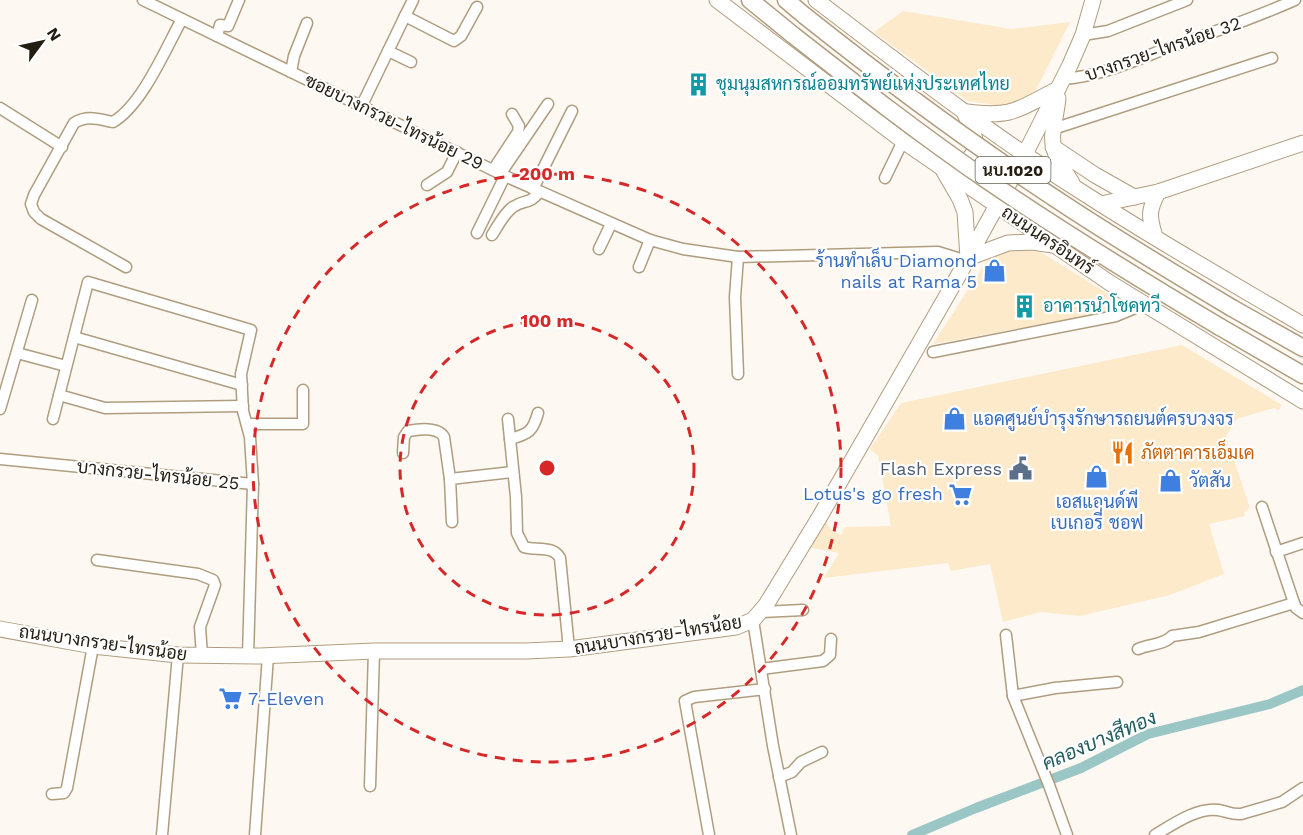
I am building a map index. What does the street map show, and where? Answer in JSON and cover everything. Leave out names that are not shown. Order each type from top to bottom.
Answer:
[{"type":"main road","name":"ถนนนครอินทร์","points":[[717,0],[903,141],[1110,283],[1303,401]]},
{"type":"main road","name":"ถนนนครอินทร์","points":[[750,0],[885,106],[988,180],[1097,252],[1303,375]]},
{"type":"main road","name":"นบ.1020","points":[[786,0],[892,83],[989,154],[1081,215],[1232,308],[1303,348]]},
{"type":"main road","name":"นบ.1020","points":[[816,0],[964,111],[1081,192],[1303,325]]},
{"type":"main road","name":"ถนนบางกรวย-ไทรน้อย","points":[[0,629],[93,646],[178,655],[268,656],[374,651],[569,649],[736,627],[757,616],[819,518],[1025,154],[1083,35],[1093,0]]},
{"type":"main road","points":[[964,111],[985,114],[1006,114],[1018,111],[1061,84]]},
{"type":"main road","points":[[1056,246],[1042,226],[1040,216],[1043,208],[1050,200],[1059,196],[1081,192],[1060,164],[1053,147],[1053,129],[1061,84]]},
{"type":"main road","points":[[964,111],[975,135],[974,153],[961,165],[942,168],[965,212],[967,259],[1008,243],[1032,242],[1056,246]]},
{"type":"main road","points":[[1101,204],[1158,192],[1303,143]]},
{"type":"main road","points":[[1053,147],[1095,175],[1134,196]]},
{"type":"main road","points":[[1155,237],[1150,209],[1158,192]]},
{"type":"street","name":"ซอยบางกรวย-ไทรน้อย 29","points":[[143,0],[500,173],[650,240],[700,253],[738,257],[938,252],[967,259]]},
{"type":"street","points":[[217,36],[220,26],[228,26],[239,0]]},
{"type":"street","points":[[362,105],[413,0]]},
{"type":"street","points":[[1083,35],[1108,31],[1187,0]]},
{"type":"street","name":"บางกรวย-ไทรน้อย 32","points":[[1061,84],[1118,68],[1295,0]]},
{"type":"street","points":[[405,16],[454,41],[461,36],[477,8]]},
{"type":"street","points":[[126,267],[65,233],[34,212],[31,204],[74,123],[82,118],[90,117],[113,122],[123,116],[139,97],[182,19]]},
{"type":"street","points":[[291,72],[294,56],[308,23]]},
{"type":"street","points":[[388,51],[411,62]]},
{"type":"street","points":[[1053,129],[1272,58]]},
{"type":"street","points":[[500,173],[548,104]]},
{"type":"street","points":[[0,108],[62,147]]},
{"type":"street","points":[[492,235],[509,210],[515,205],[530,202],[572,111]]},
{"type":"street","points":[[477,232],[519,132],[519,126],[512,114]]},
{"type":"street","points":[[885,178],[903,141]]},
{"type":"street","points":[[427,185],[447,172],[457,152]]},
{"type":"street","points":[[598,249],[611,224]]},
{"type":"street","points":[[639,267],[650,240]]},
{"type":"street","points":[[738,257],[735,297],[738,374]]},
{"type":"street","points":[[53,419],[88,282],[250,330],[241,374],[243,406],[250,437],[253,484]]},
{"type":"street","points":[[0,409],[32,300]]},
{"type":"street","points":[[933,352],[1116,316],[1145,304]]},
{"type":"street","points":[[74,337],[242,385]]},
{"type":"street","points":[[17,353],[66,366]]},
{"type":"street","points":[[247,424],[303,424],[303,390]]},
{"type":"street","points":[[59,395],[105,408],[243,406]]},
{"type":"street","points":[[510,439],[529,432],[534,427],[538,413]]},
{"type":"street","points":[[508,419],[519,541],[524,547],[553,550],[558,553],[569,649]]},
{"type":"street","points":[[403,453],[404,437],[408,431],[437,431],[444,437],[450,479],[452,522]]},
{"type":"street","name":"บางกรวย-ไทรน้อย 25","points":[[0,459],[253,484],[248,656]]},
{"type":"street","points":[[450,479],[513,472]]},
{"type":"street","points":[[1262,507],[1294,603],[1296,608],[1303,613]]},
{"type":"street","points":[[1276,552],[1303,543]]},
{"type":"street","points":[[97,560],[198,573],[213,580],[215,585],[200,627],[202,656]]},
{"type":"street","points":[[1138,649],[1169,640],[1172,636],[1199,632],[1294,603]]},
{"type":"street","points":[[791,835],[778,777],[761,669],[757,616],[803,610]]},
{"type":"street","points":[[1006,635],[1013,696],[1067,835]]},
{"type":"street","points":[[761,669],[823,661],[830,655],[831,639]]},
{"type":"street","points":[[52,794],[64,793],[68,788],[93,646]]},
{"type":"street","points":[[370,786],[374,651]]},
{"type":"street","points":[[162,835],[178,655]]},
{"type":"street","points":[[255,835],[268,656]]},
{"type":"street","points":[[1013,696],[1055,688],[1117,682]]},
{"type":"street","points":[[709,835],[684,701],[694,697],[765,688]]},
{"type":"street","points":[[778,777],[792,772],[801,762],[822,752]]},
{"type":"street","points":[[1155,835],[1206,810],[1241,814],[1282,802],[1303,788]]},
{"type":"shaded area","points":[[903,11],[1011,29],[1070,22],[1036,90],[1009,107],[968,101],[874,32]]},
{"type":"shaded area","points":[[1013,247],[1042,253],[1131,308],[933,344],[985,263],[997,253]]},
{"type":"shaded area","points":[[1182,345],[1282,405],[1279,410],[1274,408],[1237,419],[1226,436],[1250,508],[1244,512],[1245,516],[1209,524],[1224,574],[1170,595],[1080,616],[1041,612],[1003,622],[990,564],[951,571],[948,563],[824,578],[839,553],[808,547],[825,521],[832,531],[841,535],[845,527],[891,526],[878,456],[870,449],[901,403]]},
{"type":"waterway","name":"คลองบางสีทอง","points":[[912,835],[1081,768],[1148,734],[1270,704],[1303,690]]},
{"type":"place","name":"ชุมนุมสหกรณ์ออมทรัพย์แห่งประเทศไทย","points":[[698,84]]},
{"type":"place","name":"ร้านทำเล็บ Diamond nails at Rama 5","points":[[995,271]]},
{"type":"place","name":"อาคารนำโชคทวี","points":[[1025,306]]},
{"type":"place","name":"แอคศูนย์บำรุงรักษารถยนต์ครบวงจร","points":[[955,419]]},
{"type":"place","name":"ภัตตาคารเอ็มเค","points":[[1123,453]]},
{"type":"place","name":"Flash Express","points":[[1020,469]]},
{"type":"place","name":"เอสแอนด์พี เบเกอรี่ ชอฟ","points":[[1097,476]]},
{"type":"place","name":"วัตสัน","points":[[1171,481]]},
{"type":"place","name":"Lotus's go fresh","points":[[961,494]]},
{"type":"place","name":"7-Eleven","points":[[230,699]]}]
